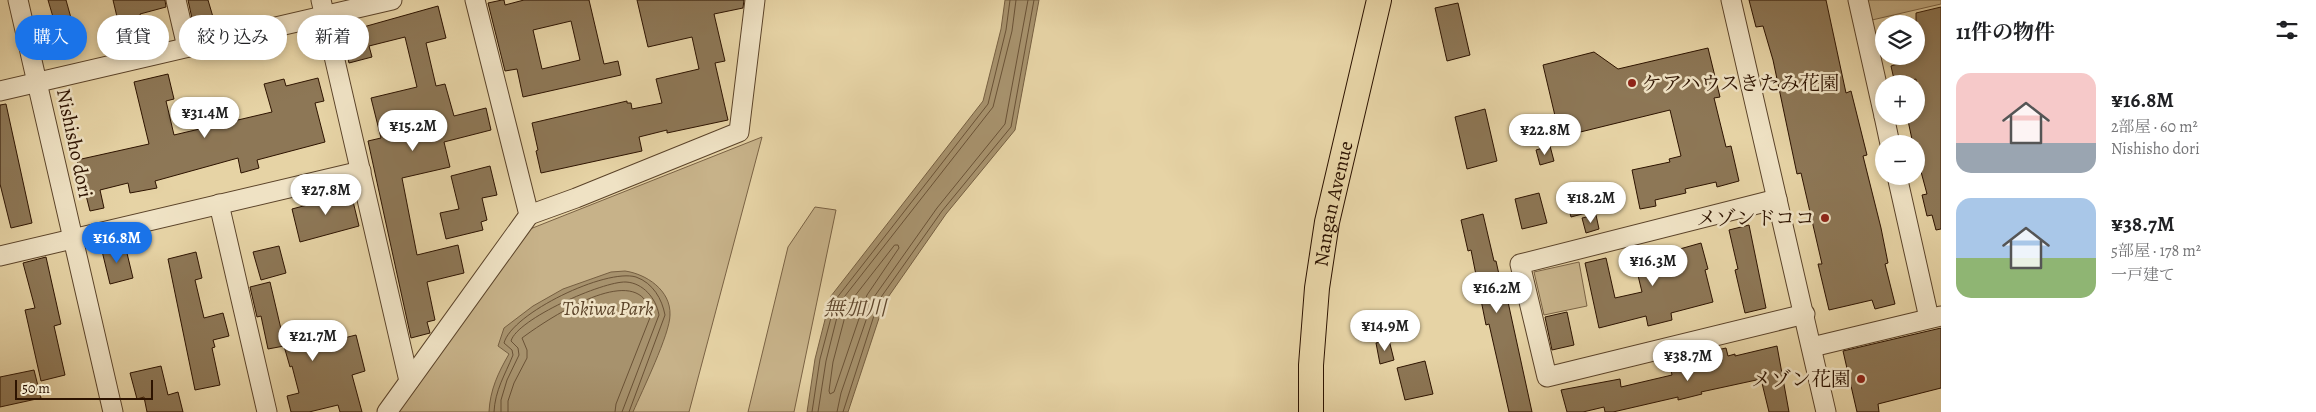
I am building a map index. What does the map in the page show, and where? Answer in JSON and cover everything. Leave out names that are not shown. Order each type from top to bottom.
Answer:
[{"type":"main road","name":"Nangan Avenue","points":[[1311,412],[1312,356],[1318,288],[1327,222],[1379,0]]},
{"type":"street","name":"Nishisho dori","points":[[18,0],[73,238],[110,411]]},
{"type":"street","points":[[176,0],[180,15]]},
{"type":"street","points":[[287,18],[323,8],[392,0]]},
{"type":"street","points":[[475,0],[529,215]]},
{"type":"street","points":[[387,412],[529,215],[739,132],[755,0]]},
{"type":"street","points":[[1731,0],[1826,412]]},
{"type":"street","points":[[1858,0],[1875,76]]},
{"type":"street","points":[[323,8],[409,381]]},
{"type":"street","points":[[0,91],[179,49]]},
{"type":"street","points":[[0,256],[362,171]]},
{"type":"street","points":[[1812,347],[1935,317],[1899,185]]},
{"type":"street","points":[[1777,199],[1520,264],[1547,377],[1804,314]]},
{"type":"street","points":[[219,204],[267,412]]},
{"type":"green space","points":[[1867,0],[1941,0],[1941,4],[1894,15],[1875,15],[1875,19],[1872,20]]},
{"type":"green space","name":"Tokiwa Park","points":[[762,137],[689,412],[397,412],[525,231]]},
{"type":"green space","points":[[815,207],[836,210],[794,412],[748,412],[788,247]]},
{"type":"green space","points":[[1579,262],[1587,306],[1544,315],[1534,272]]},
{"type":"water","name":"無加川","points":[[1005,0],[1039,0],[1015,130],[946,214],[884,303],[848,412],[807,412],[815,359],[831,296],[983,101],[1001,29]]},
{"type":"water","points":[[625,271],[641,276],[656,285],[666,298],[670,315],[661,349],[633,412],[489,412],[495,382],[509,354],[498,346],[504,328],[533,306],[563,289],[611,272]]},
{"type":"building","points":[[48,0],[66,0],[70,15],[52,15]]},
{"type":"building","points":[[113,0],[165,0],[166,7],[140,15],[117,15]]},
{"type":"building","points":[[188,0],[208,0],[212,15],[191,15]]},
{"type":"building","points":[[502,0],[504,0],[505,5],[524,0],[589,0],[604,64],[618,61],[621,75],[523,97],[517,69],[505,71],[488,3]],"holes":[[[571,21],[580,60],[542,69],[533,30]]]},
{"type":"building","points":[[637,0],[744,0],[743,8],[714,14],[725,61],[715,63],[728,120],[667,133],[667,130],[639,137],[642,151],[541,173],[532,123],[627,101],[627,103],[631,103],[632,109],[662,103],[656,79],[699,69],[692,37],[648,47]]},
{"type":"building","points":[[1749,0],[1826,0],[1846,93],[1851,91],[1867,155],[1863,156],[1881,228],[1888,263],[1885,264],[1895,304],[1875,309],[1872,300],[1829,310],[1818,264],[1822,264],[1801,173],[1797,174],[1773,60],[1763,26],[1756,27]]},
{"type":"building","points":[[1458,3],[1470,55],[1447,61],[1435,8]]},
{"type":"building","points":[[438,6],[446,38],[426,43],[436,86],[445,84],[454,116],[486,108],[491,130],[444,142],[450,167],[402,178],[417,255],[458,245],[464,273],[427,282],[435,320],[427,322],[430,333],[411,338],[368,141],[381,138],[371,98],[417,87],[405,37],[369,46],[369,25]]},
{"type":"building","points":[[1941,7],[1941,229],[1936,230],[1932,215],[1927,216],[1922,195],[1927,194],[1925,185],[1925,135],[1911,135],[1909,125],[1925,125],[1925,75],[1893,75],[1891,66],[1925,65],[1925,15],[1916,15],[1916,13]]},
{"type":"building","points":[[369,46],[372,57],[369,58]]},
{"type":"building","name":"ケアハウスきたみ花園","points":[[1708,48],[1720,97],[1714,98],[1726,147],[1731,146],[1739,181],[1717,187],[1716,182],[1685,189],[1686,193],[1655,200],[1656,206],[1640,209],[1632,170],[1670,162],[1669,159],[1681,156],[1670,110],[1560,137],[1543,65],[1594,52],[1618,69]]},
{"type":"building","points":[[348,60],[360,60],[349,63]]},
{"type":"building","points":[[168,74],[174,99],[166,101],[174,135],[272,112],[264,84],[284,79],[286,86],[318,78],[324,101],[315,103],[325,142],[257,160],[259,168],[241,173],[238,158],[155,181],[157,188],[130,193],[128,183],[100,190],[104,208],[90,211],[77,160],[149,144],[134,82]]},
{"type":"building","points":[[6,104],[32,223],[11,228],[0,184],[0,105]]},
{"type":"building","points":[[1485,109],[1497,161],[1467,169],[1455,117]]},
{"type":"building","points":[[1550,146],[1554,161],[1540,165],[1536,150]]},
{"type":"building","points":[[490,166],[497,195],[482,198],[487,220],[481,222],[483,230],[446,239],[440,213],[459,209],[451,176]]},
{"type":"building","points":[[1579,187],[1586,213],[1571,217],[1564,190]]},
{"type":"building","points":[[350,189],[359,226],[300,242],[292,209],[326,200],[325,195]]},
{"type":"building","points":[[1539,193],[1547,223],[1522,229],[1515,199]]},
{"type":"building","points":[[1483,214],[1494,261],[1496,261],[1500,279],[1503,279],[1532,412],[1509,412],[1489,324],[1486,325],[1471,250],[1468,251],[1461,220]]},
{"type":"building","points":[[1596,215],[1599,229],[1586,233],[1582,218]]},
{"type":"building","points":[[1749,225],[1766,308],[1745,313],[1735,270],[1738,269],[1729,230]]},
{"type":"building","points":[[1701,243],[1708,269],[1705,270],[1713,302],[1671,313],[1672,320],[1648,326],[1646,316],[1599,328],[1585,263],[1606,258],[1615,298],[1642,292],[1633,255],[1654,249],[1655,256]]},
{"type":"building","points":[[125,245],[133,278],[110,284],[102,251]]},
{"type":"building","points":[[279,246],[286,273],[261,280],[253,252]]},
{"type":"building","points":[[196,252],[202,278],[195,280],[204,318],[223,313],[229,336],[213,340],[215,347],[212,348],[220,385],[195,390],[168,259]]},
{"type":"building","points":[[46,257],[61,324],[54,326],[65,375],[41,381],[25,310],[35,308],[23,263]]},
{"type":"building","points":[[270,282],[281,329],[297,326],[301,345],[311,343],[312,346],[356,335],[365,371],[352,375],[362,412],[340,412],[338,405],[309,412],[291,412],[287,396],[299,393],[292,366],[290,367],[284,346],[268,349],[261,316],[257,317],[250,287]]},
{"type":"building","points":[[1567,312],[1574,345],[1552,350],[1545,317]]},
{"type":"building","points":[[1941,328],[1941,388],[1878,404],[1879,412],[1857,412],[1843,351]]},
{"type":"building","points":[[1389,340],[1394,360],[1380,364],[1376,343]]},
{"type":"building","points":[[1777,346],[1789,412],[1769,412],[1761,379],[1701,392],[1702,394],[1678,400],[1678,397],[1613,412],[1605,412],[1604,407],[1583,412],[1567,412],[1561,390],[1620,379],[1621,387],[1672,375],[1669,361],[1726,348],[1728,356],[1735,354],[1735,356]]},
{"type":"building","points":[[1425,361],[1433,394],[1405,400],[1397,368]]},
{"type":"building","points":[[161,366],[168,395],[178,392],[183,412],[147,412],[144,397],[137,399],[130,373]]},
{"type":"building","points":[[34,370],[41,398],[0,407],[0,377]]},
{"type":"place","name":"ケアハウスきたみ花園","points":[[1632,83]]},
{"type":"place","name":"メゾンドココ","points":[[1825,218]]},
{"type":"place","name":"メゾン花園","points":[[1861,379]]}]
